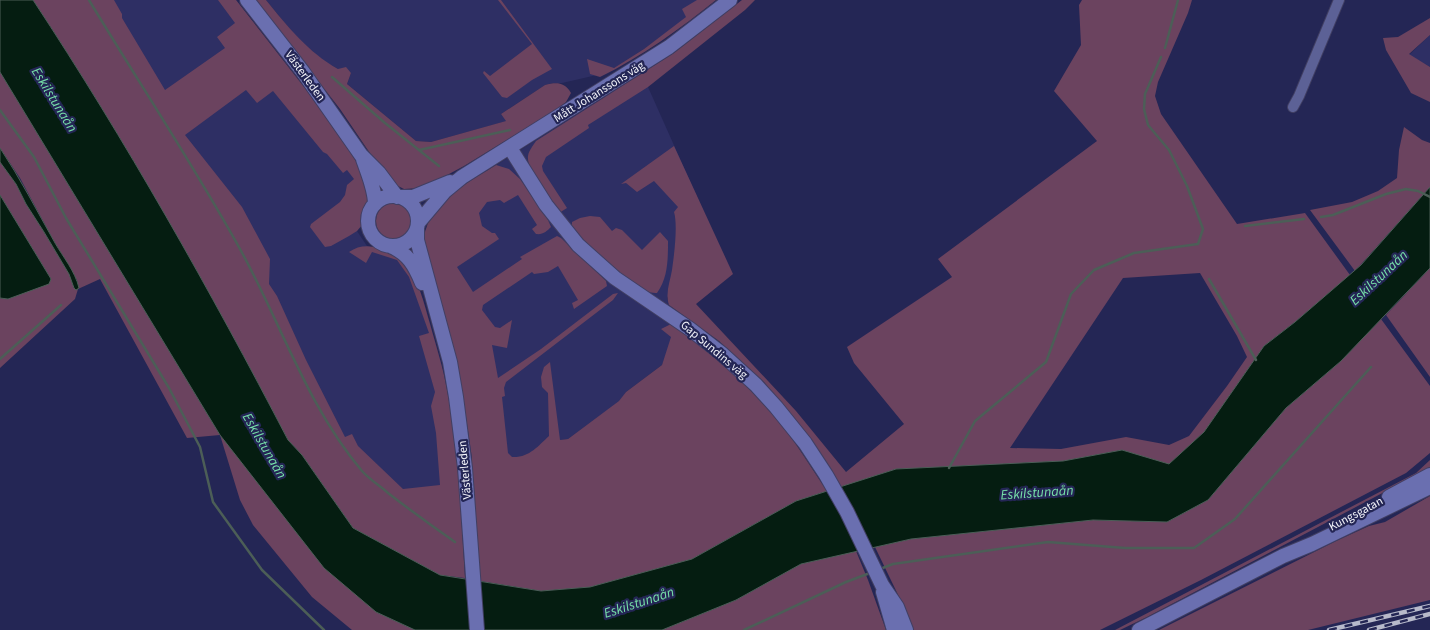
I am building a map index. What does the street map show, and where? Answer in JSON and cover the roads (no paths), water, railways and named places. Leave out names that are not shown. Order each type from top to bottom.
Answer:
[{"type":"main road","name":"Västerleden","points":[[247,0],[303,72],[361,154],[399,197]]},
{"type":"main road","name":"Mått Johanssons väg","points":[[399,197],[413,197],[462,176],[510,148],[669,47],[730,0]]},
{"type":"main road","name":"Gap Sundins väg","points":[[510,148],[546,205],[578,245],[615,278],[690,329],[734,364],[776,407],[826,475],[847,512],[879,581],[894,630]]},
{"type":"main road","name":"Västerleden","points":[[361,154],[371,180],[375,204]]},
{"type":"main road","name":"Mått Johanssons väg","points":[[417,226],[445,191],[462,176]]},
{"type":"main road","points":[[387,197],[399,197],[408,201],[414,207],[417,215],[417,226],[408,241],[400,245],[390,246],[377,240],[370,228],[369,216],[375,204],[387,197]]},
{"type":"main road","name":"Västerleden","points":[[417,226],[417,240],[450,362],[456,396],[461,434],[477,630]]},
{"type":"main road","name":"Västerleden","points":[[390,246],[401,250],[412,264],[436,314]]},
{"type":"main road","name":"Kungsgatan","points":[[1139,630],[1283,556],[1430,475]]},
{"type":"main road","name":"Kungsgatan","points":[[1283,556],[1312,544],[1430,486]]},
{"type":"main road","name":"Gap Sundins väg","points":[[879,581],[897,607],[906,630]]},
{"type":"street","points":[[1293,107],[1339,0]]},
{"type":"water","name":"Eskilstunaån","points":[[0,0],[33,0],[101,107],[166,217],[288,440],[302,455],[353,528],[440,575],[541,591],[590,587],[692,559],[796,501],[896,469],[1063,461],[1122,450],[1169,464],[1204,432],[1264,346],[1361,265],[1430,187],[1430,268],[1341,361],[1286,408],[1208,500],[1167,522],[1093,520],[911,539],[801,564],[736,600],[662,630],[415,630],[376,612],[324,568],[220,435],[0,72]]},
{"type":"water","points":[[0,148],[72,270],[79,288],[76,290],[69,274],[26,204],[16,184],[0,162]]},
{"type":"water","points":[[0,195],[51,279],[49,284],[8,299],[0,298]]},
{"type":"waterway","points":[[89,0],[222,217],[255,277],[310,392],[343,446],[368,477],[455,542]]},
{"type":"waterway","points":[[1165,48],[1178,0]]},
{"type":"waterway","points":[[949,468],[975,421],[1046,362],[1071,294],[1094,270],[1134,253],[1198,244],[1203,229],[1187,186],[1169,150],[1148,125],[1144,109],[1145,94],[1161,57]]},
{"type":"waterway","points":[[332,77],[439,166]]},
{"type":"waterway","points":[[0,110],[34,157],[66,218],[169,388],[200,447],[213,502],[262,570],[324,630]]},
{"type":"waterway","points":[[419,150],[510,130]]},
{"type":"waterway","points":[[1321,217],[1333,215],[1386,194],[1406,189],[1418,191],[1430,197]]},
{"type":"waterway","points":[[1245,226],[1304,219]]},
{"type":"waterway","points":[[1209,279],[1256,360]]},
{"type":"waterway","points":[[0,359],[61,305]]},
{"type":"waterway","points":[[880,569],[893,564],[1048,542],[1125,548],[1194,548],[1235,519],[1371,367]]},
{"type":"waterway","points":[[744,630],[846,582],[870,573]]},
{"type":"railway","points":[[1329,630],[1430,606]]},
{"type":"railway","points":[[1369,630],[1430,614]]}]
